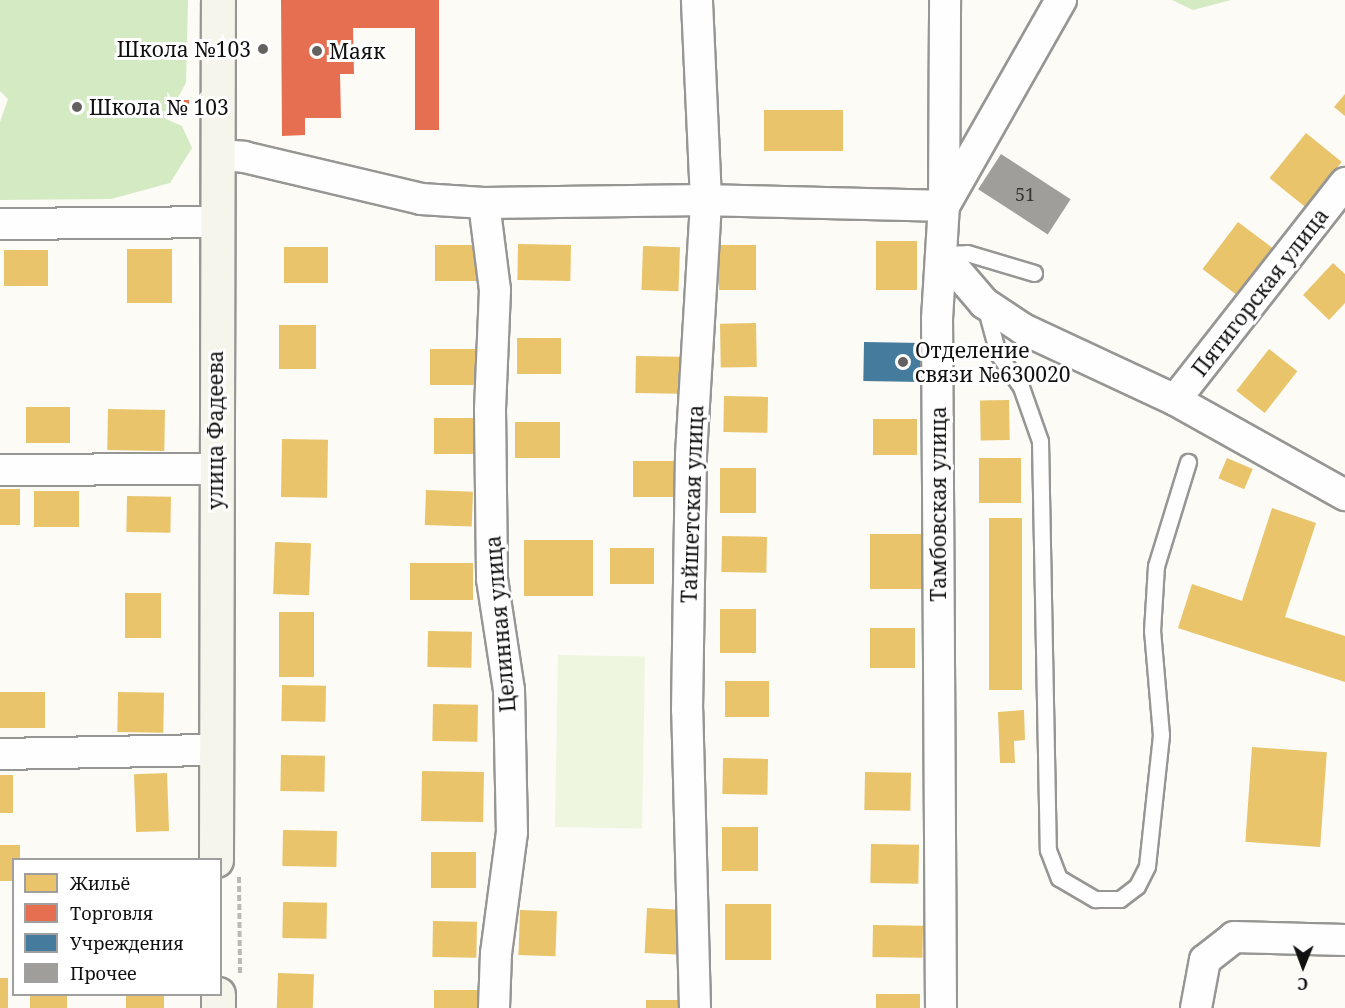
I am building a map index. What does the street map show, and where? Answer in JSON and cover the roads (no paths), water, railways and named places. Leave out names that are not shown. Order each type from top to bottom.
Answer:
[{"type":"street","name":"улица Фадеева","points":[[216,858],[214,468],[218,0]]},
{"type":"street","name":"Тайшетская улица","points":[[695,1008],[687,710],[691,455],[706,200],[697,0]]},
{"type":"street","name":"Тамбовская улица","points":[[941,1008],[937,319],[944,206],[945,0]]},
{"type":"street","points":[[218,155],[244,157],[421,199],[484,203],[706,200],[944,206],[1061,0]]},
{"type":"street","name":"Пятигорская улица","points":[[1174,400],[1345,183]]},
{"type":"street","name":"Целинная улица","points":[[484,203],[495,290],[490,410],[492,579],[508,690],[512,832],[496,953],[495,1008]]},
{"type":"street","points":[[0,224],[216,222]]},
{"type":"street","points":[[942,254],[984,303],[1023,329],[1174,400],[1345,495]]},
{"type":"street","points":[[0,470],[214,468]]},
{"type":"street","points":[[0,754],[214,750]]},
{"type":"street","points":[[1196,1008],[1205,960],[1234,938],[1345,940]]},
{"type":"lane","points":[[942,254],[967,253],[1034,273]]},
{"type":"lane","points":[[984,303],[998,354],[1021,387],[1040,441],[1048,850],[1059,878],[1095,899],[1120,898],[1137,885],[1147,866],[1161,735],[1152,631],[1156,566],[1188,462]]},
{"type":"place","name":"Школа №103","points":[[263,49]]},
{"type":"place","name":"Маяк","points":[[317,51]]},
{"type":"place","name":"Школа № 103","points":[[77,107]]},
{"type":"place","name":"Отделение связи №630020","points":[[903,362]]}]
